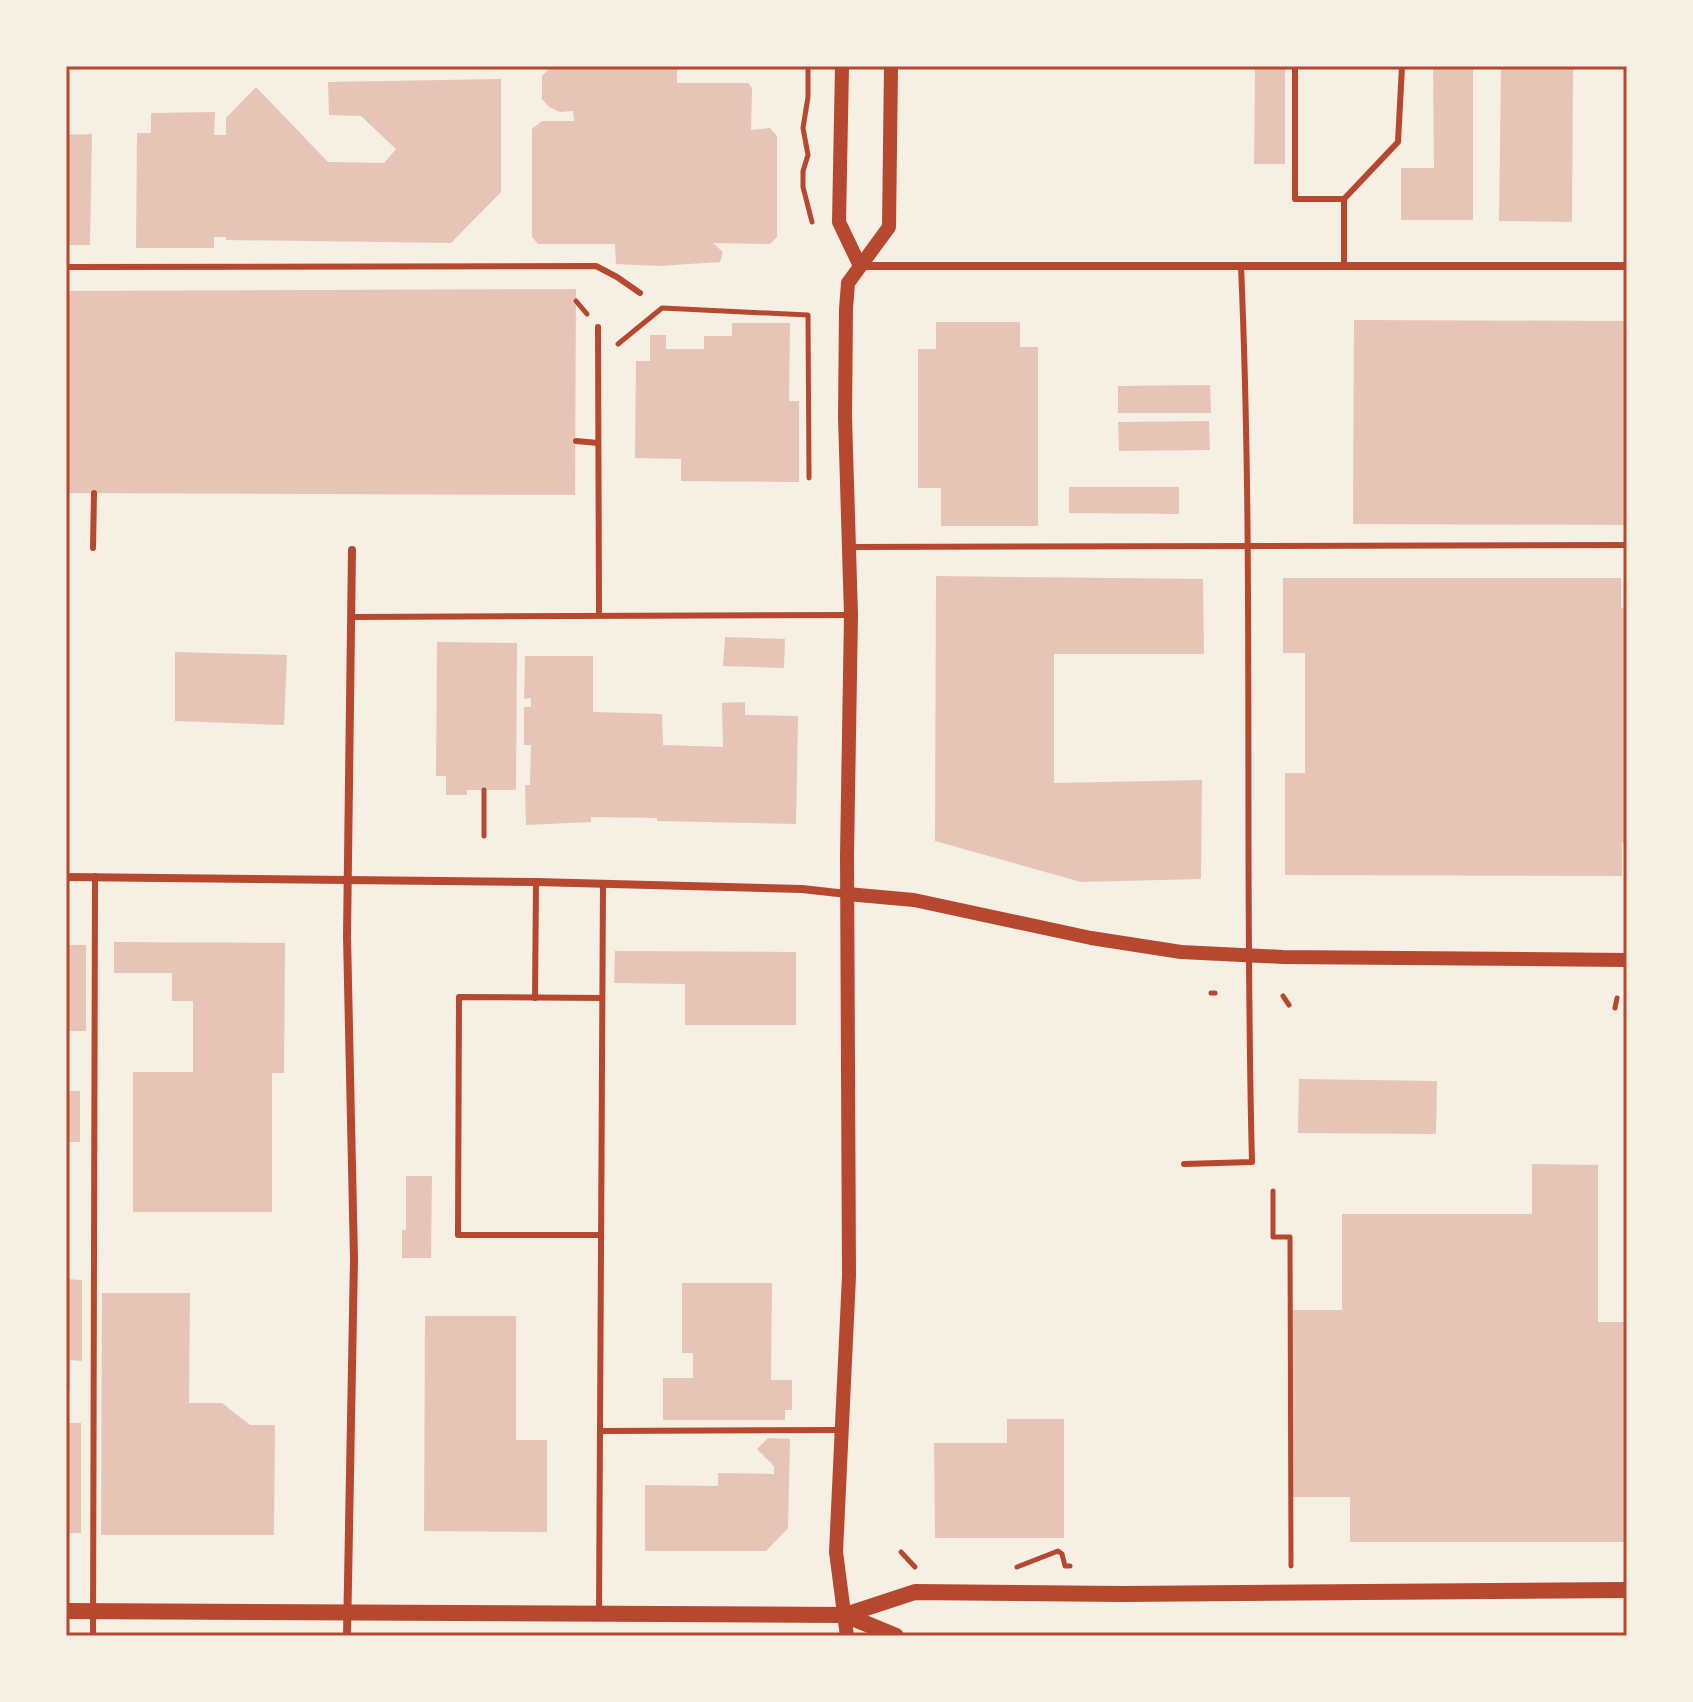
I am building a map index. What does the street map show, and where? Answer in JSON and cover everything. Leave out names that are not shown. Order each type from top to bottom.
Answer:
[{"type":"main road","points":[[66,1611],[845,1615],[915,1592],[1139,1594],[1627,1590]]},
{"type":"main road","points":[[845,1615],[896,1636]]},
{"type":"street","points":[[842,66],[839,222],[860,266]]},
{"type":"street","points":[[847,1636],[836,1552],[849,1276],[847,894],[851,615],[845,417],[846,309],[848,283],[889,227],[891,66]]},
{"type":"street","points":[[860,266],[1627,266]]},
{"type":"street","points":[[347,1636],[354,1259],[348,879],[352,550]]},
{"type":"street","points":[[66,877],[536,882],[802,889],[914,900],[1091,938],[1181,952],[1627,960]]},
{"type":"lane","points":[[1295,66],[1295,199],[1344,199]]},
{"type":"lane","points":[[1344,265],[1344,199],[1398,142],[1402,66]]},
{"type":"lane","points":[[66,267],[596,266],[640,293]]},
{"type":"lane","points":[[1184,1164],[1252,1162],[1249,545],[1241,266]]},
{"type":"lane","points":[[598,327],[599,615]]},
{"type":"lane","points":[[576,441],[598,443]]},
{"type":"lane","points":[[93,548],[94,493]]},
{"type":"lane","points":[[849,547],[1627,545]]},
{"type":"lane","points":[[351,617],[851,615]]},
{"type":"lane","points":[[93,1636],[95,876]]},
{"type":"lane","points":[[535,998],[536,882]]},
{"type":"lane","points":[[599,1615],[603,884]]},
{"type":"lane","points":[[601,1235],[458,1235],[459,997],[602,998]]},
{"type":"lane","points":[[601,1431],[840,1430]]},
{"type":"path","points":[[808,66],[808,97],[803,128],[808,155],[803,171],[803,187],[812,222]]},
{"type":"path","points":[[576,301],[613,348],[662,308],[808,315],[809,478]]},
{"type":"path","points":[[484,790],[484,836]]},
{"type":"path","points":[[1283,996],[1289,1005]]},
{"type":"path","points":[[1615,1008],[1617,998]]},
{"type":"path","points":[[1273,1191],[1273,1237],[1290,1237],[1291,1566]]},
{"type":"building","points":[[552,66],[677,66],[677,83],[748,83],[752,88],[751,130],[770,128],[777,136],[777,237],[770,244],[713,243],[723,252],[720,262],[658,266],[616,264],[615,244],[538,244],[532,237],[532,129],[542,121],[574,121],[573,111],[560,112],[542,99],[542,76]]},
{"type":"building","points":[[1255,66],[1285,66],[1285,164],[1254,164]]},
{"type":"building","points":[[1433,66],[1473,66],[1473,220],[1401,220],[1401,168],[1434,168]]},
{"type":"building","points":[[1501,66],[1573,66],[1572,222],[1499,221]]},
{"type":"building","points":[[501,79],[501,192],[451,243],[226,240],[226,237],[214,237],[214,248],[136,248],[137,133],[151,133],[151,113],[215,112],[214,135],[226,135],[226,118],[256,87],[328,162],[384,163],[396,149],[361,116],[329,115],[328,82]]},
{"type":"building","points":[[92,134],[90,245],[66,245],[66,135]]},
{"type":"building","points":[[576,289],[575,495],[66,493],[66,291]]},
{"type":"building","points":[[1354,320],[1627,321],[1627,525],[1353,524]]},
{"type":"building","points":[[936,322],[1020,322],[1020,347],[1038,347],[1038,526],[941,526],[941,488],[918,488],[918,349],[936,349]]},
{"type":"building","points":[[732,323],[790,323],[789,401],[799,401],[799,482],[681,481],[681,459],[635,458],[636,361],[650,361],[650,335],[666,335],[666,349],[704,349],[704,336],[732,336]]},
{"type":"building","points":[[1210,385],[1211,413],[1118,413],[1118,386]]},
{"type":"building","points":[[1209,421],[1210,450],[1119,451],[1118,422]]},
{"type":"building","points":[[1069,487],[1179,487],[1179,514],[1069,513]]},
{"type":"building","points":[[936,576],[1203,579],[1204,654],[1054,654],[1054,783],[1202,780],[1201,879],[1081,882],[935,841]]},
{"type":"building","points":[[1283,578],[1621,578],[1621,608],[1627,608],[1627,843],[1622,843],[1622,876],[1285,875],[1285,773],[1305,773],[1305,653],[1283,653]]},
{"type":"building","points":[[725,637],[785,639],[784,668],[723,666]]},
{"type":"building","points":[[437,642],[517,643],[516,790],[467,790],[467,795],[446,795],[446,776],[436,776]]},
{"type":"building","points":[[175,652],[287,655],[284,725],[175,721]]},
{"type":"building","points":[[525,656],[593,656],[593,712],[662,714],[663,745],[723,747],[722,703],[745,702],[745,715],[798,716],[796,824],[591,817],[591,822],[526,825],[525,785],[530,785],[531,745],[524,745],[524,707],[531,707],[531,698],[524,699]]},
{"type":"building","points":[[114,942],[285,943],[284,1073],[272,1073],[272,1212],[133,1212],[133,1072],[193,1072],[193,1001],[172,1001],[172,973],[114,973]]},
{"type":"building","points":[[66,945],[86,945],[86,1031],[66,1031]]},
{"type":"building","points":[[615,951],[796,952],[796,1025],[685,1025],[685,984],[614,983]]},
{"type":"building","points":[[1299,1079],[1437,1081],[1436,1134],[1298,1133]]},
{"type":"building","points":[[66,1091],[80,1091],[80,1142],[66,1142]]},
{"type":"building","points":[[1532,1164],[1598,1165],[1598,1322],[1627,1322],[1627,1542],[1350,1542],[1350,1497],[1291,1497],[1292,1310],[1342,1310],[1342,1214],[1532,1214]]},
{"type":"building","points":[[406,1176],[432,1176],[431,1258],[402,1258],[402,1230],[406,1230]]},
{"type":"building","points":[[66,1279],[82,1280],[82,1361],[70,1360],[70,1390],[66,1390]]},
{"type":"building","points":[[682,1283],[772,1283],[771,1380],[792,1380],[792,1410],[785,1410],[785,1420],[663,1420],[663,1378],[693,1378],[693,1353],[682,1353]]},
{"type":"building","points":[[102,1293],[190,1293],[189,1403],[222,1403],[250,1425],[275,1425],[274,1535],[101,1535]]},
{"type":"building","points":[[425,1316],[516,1316],[516,1440],[547,1440],[547,1532],[424,1531]]},
{"type":"building","points":[[1007,1419],[1064,1419],[1064,1538],[935,1538],[934,1443],[1007,1443]]},
{"type":"building","points":[[66,1423],[81,1423],[81,1533],[66,1533]]},
{"type":"building","points":[[768,1438],[790,1439],[788,1528],[766,1551],[645,1551],[645,1485],[718,1486],[718,1473],[774,1474],[774,1466],[757,1449]]}]
